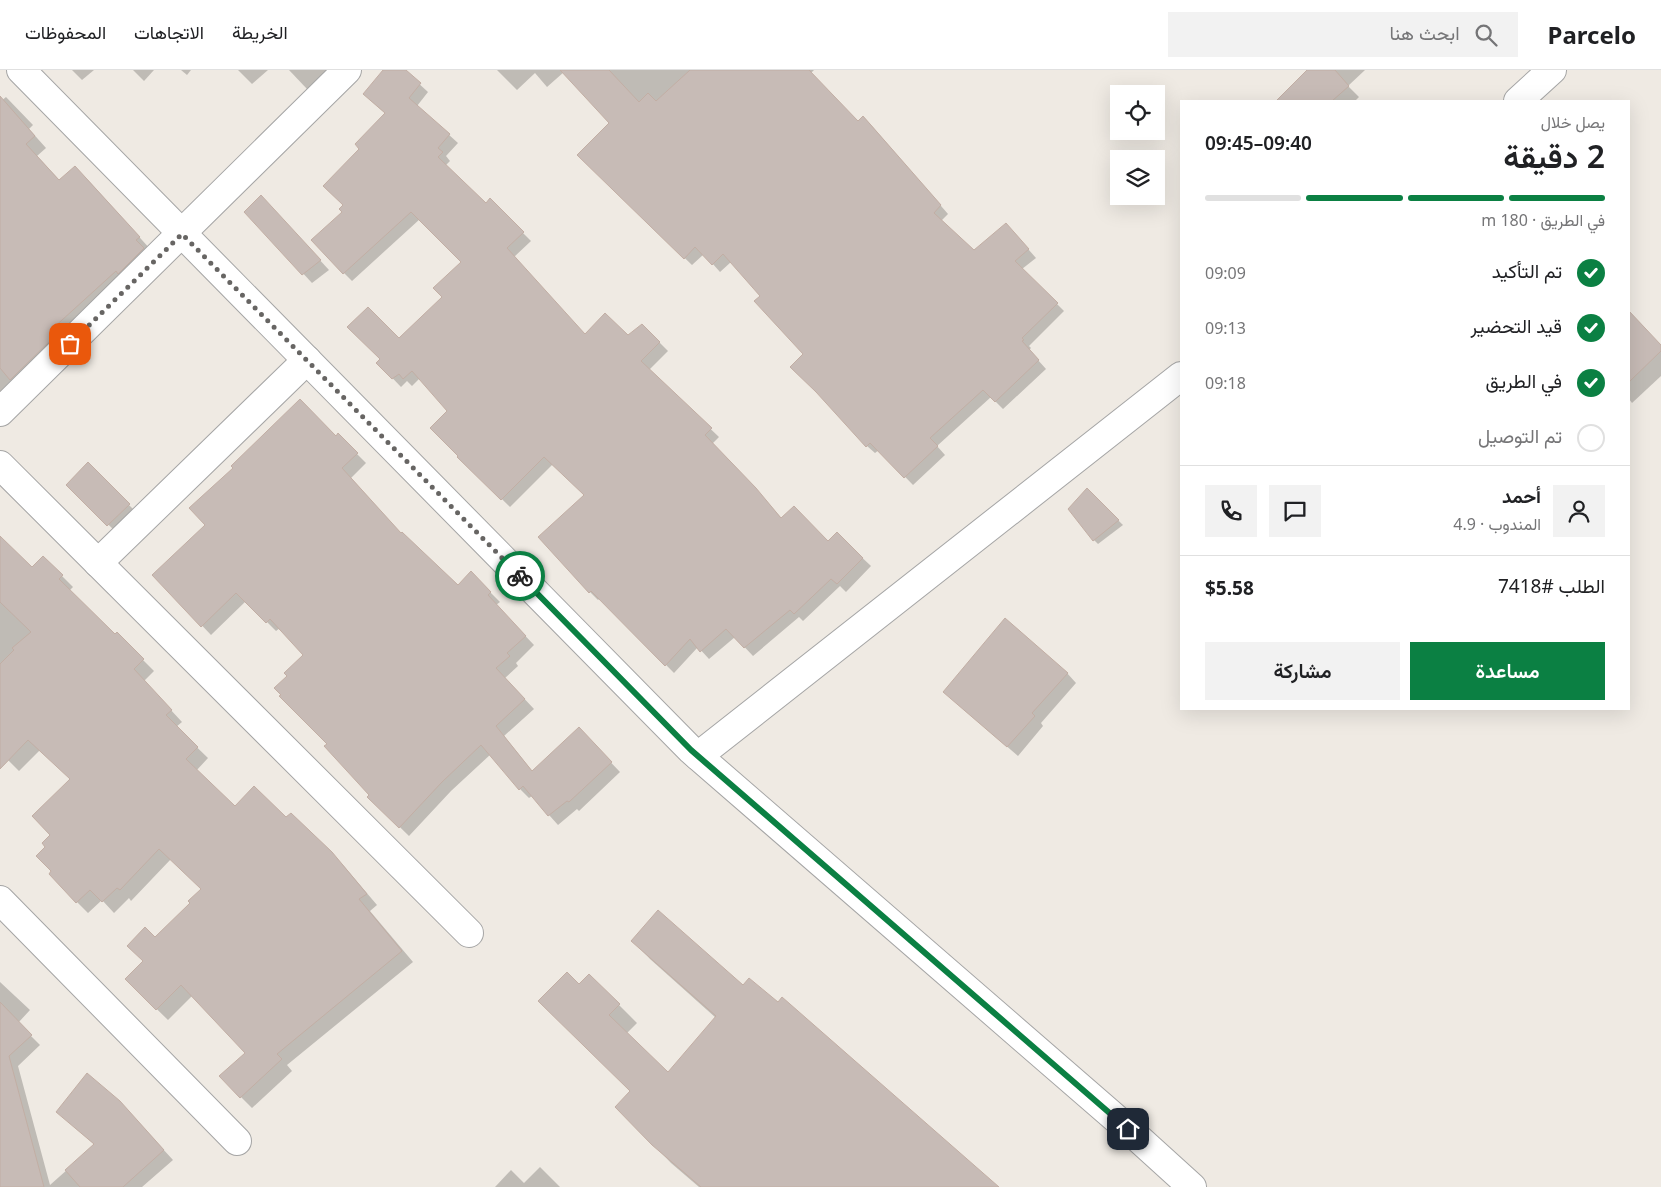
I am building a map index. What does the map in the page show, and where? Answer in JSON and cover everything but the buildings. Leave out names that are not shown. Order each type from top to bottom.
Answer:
[{"type":"street","points":[[20,70],[698,756],[1121,1123],[1192,1187]]},
{"type":"street","points":[[0,412],[347,70]]},
{"type":"street","points":[[1519,100],[1552,70]]},
{"type":"street","points":[[98,563],[307,360]]},
{"type":"street","points":[[698,756],[1180,377]]},
{"type":"street","points":[[0,465],[469,933]]},
{"type":"street","points":[[0,900],[237,1141]]},
{"type":"way so far","points":[[70,344],[182,234],[520,576]]},
{"type":"route","points":[[520,576],[691,750],[1128,1129]]}]
